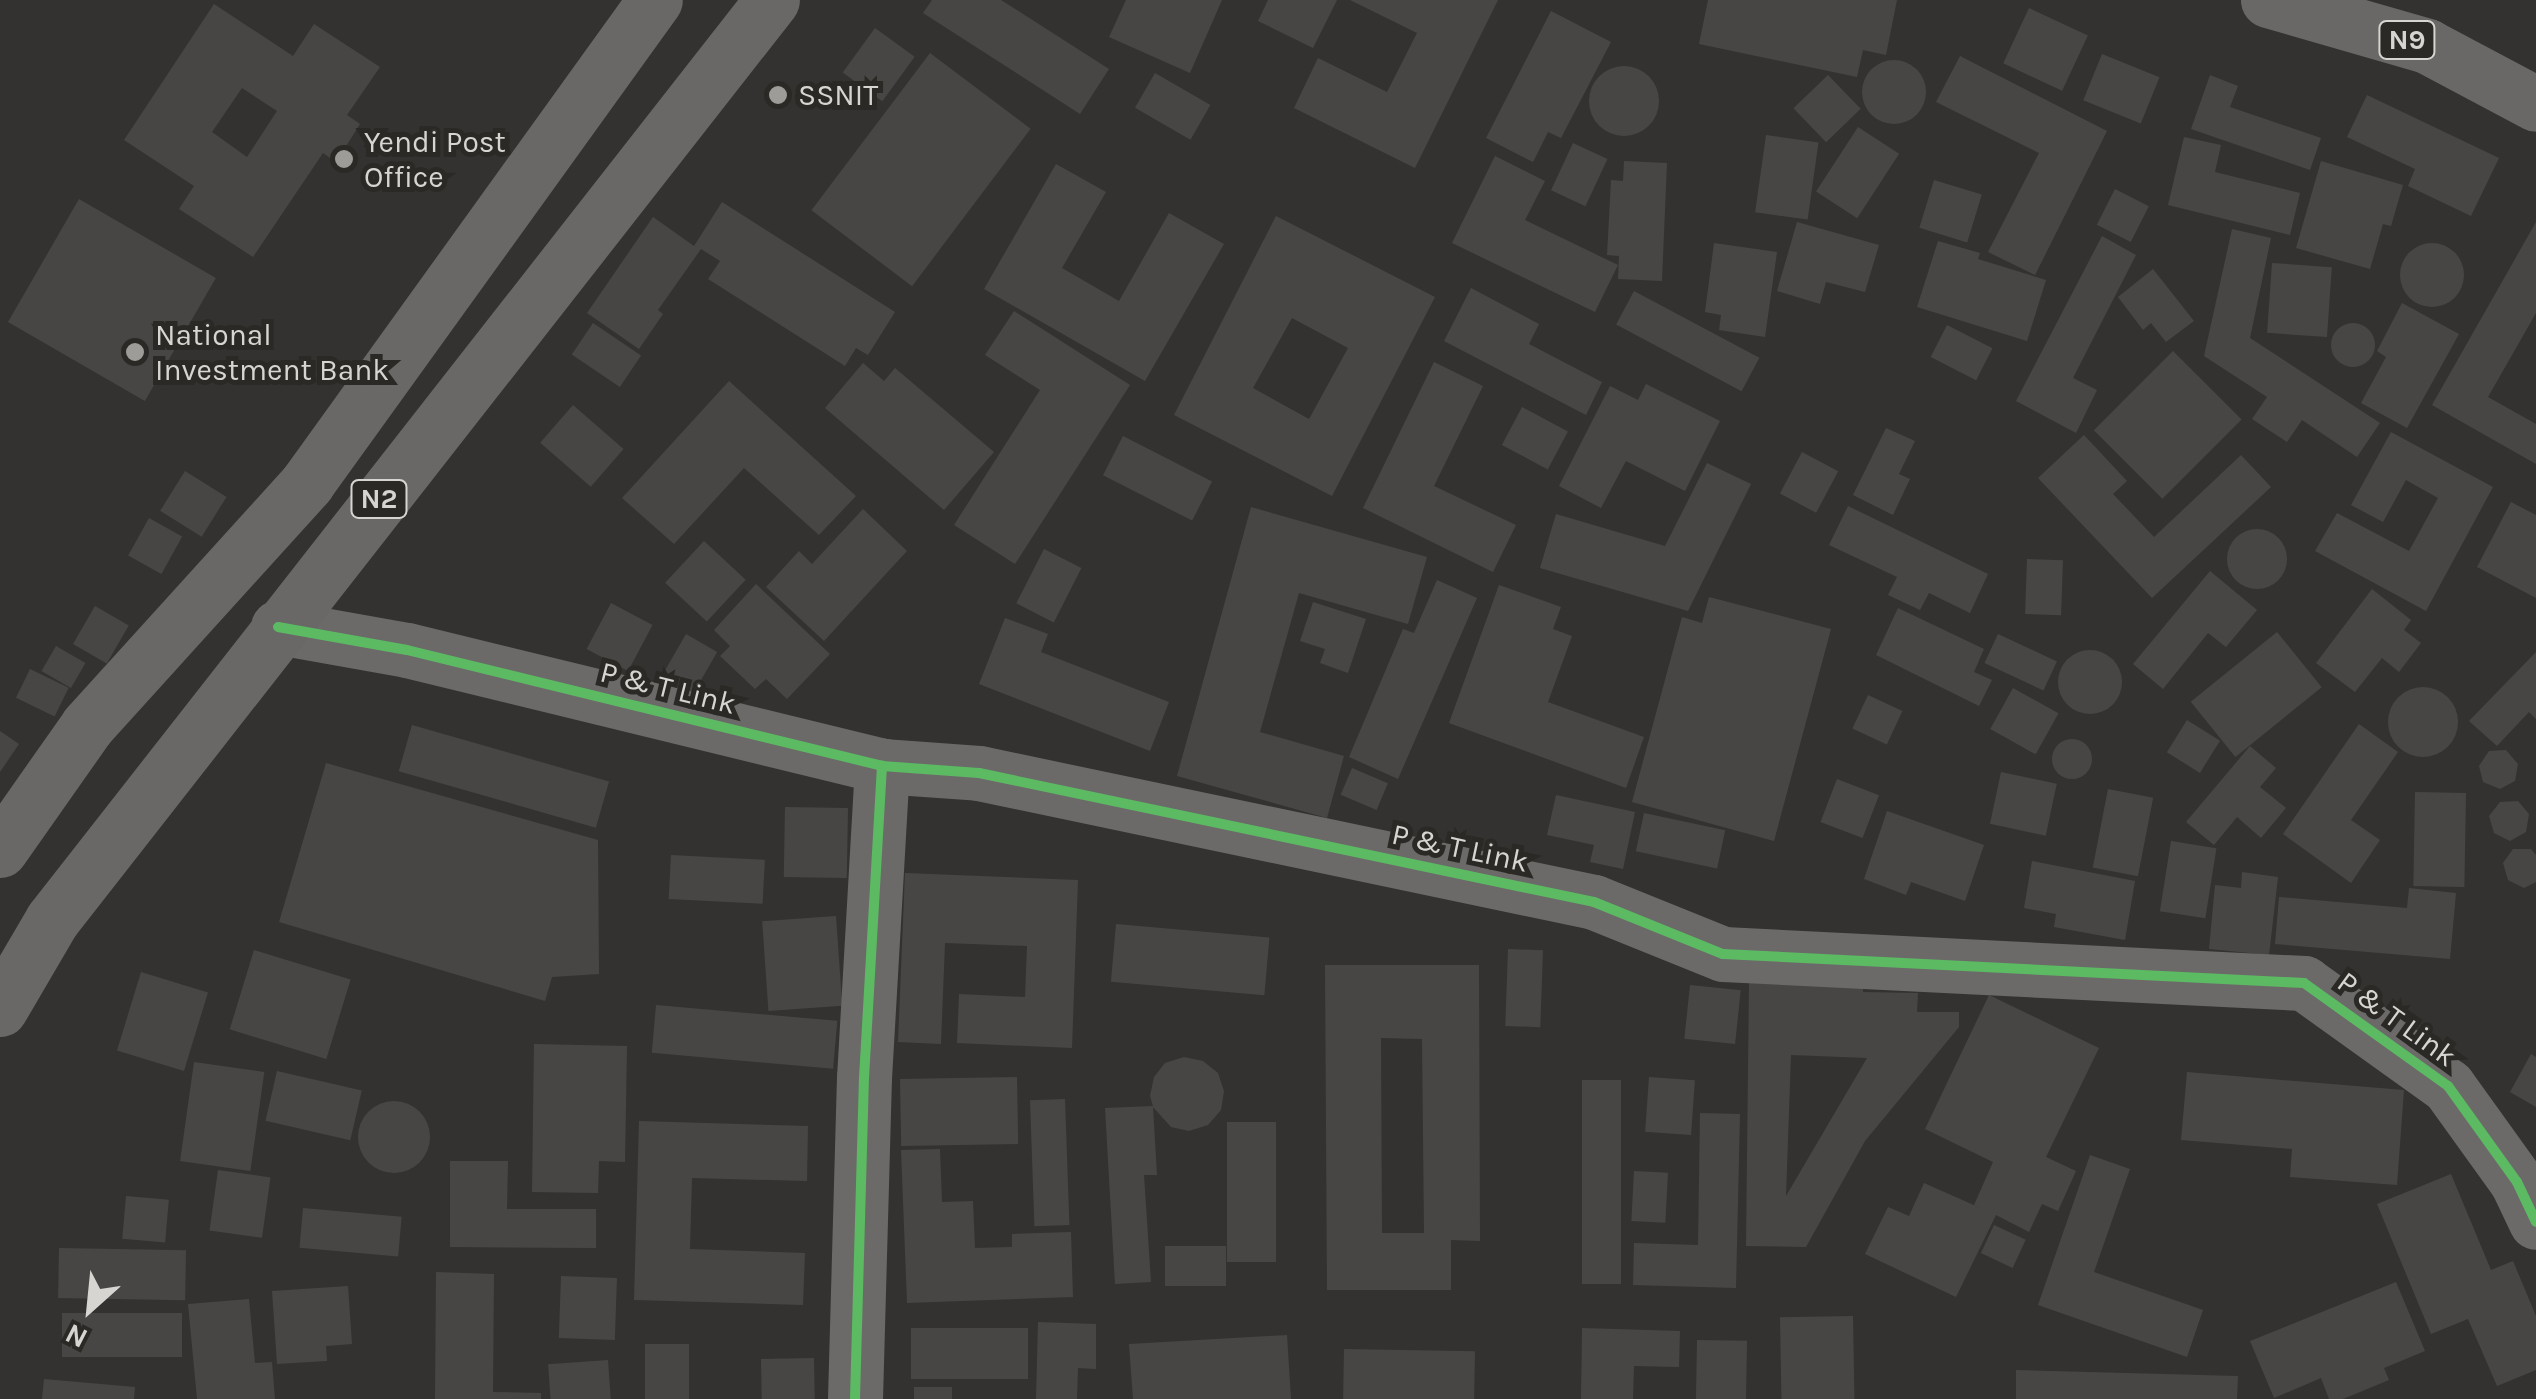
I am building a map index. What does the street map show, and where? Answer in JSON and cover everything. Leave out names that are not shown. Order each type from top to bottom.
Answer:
[{"type":"highway","name":"N2","points":[[0,850],[87,726],[307,483],[655,0]]},
{"type":"highway","name":"N2","points":[[0,1008],[52,920],[772,0]]},
{"type":"highway","name":"N9","points":[[2268,0],[2427,46],[2536,104]]},
{"type":"street","name":"P & T Link","points":[[278,627],[406,650],[882,766],[979,773],[1594,902],[1723,954],[2304,983],[2448,1086],[2517,1182],[2536,1222]]},
{"type":"street","points":[[855,1399],[864,1078],[882,766]]},
{"type":"building","points":[[932,0],[1001,0],[1109,69],[1080,114],[923,13]]},
{"type":"building","points":[[1126,0],[1222,0],[1190,73],[1109,37]]},
{"type":"building","points":[[1268,0],[1337,0],[1313,48],[1258,21]]},
{"type":"building","points":[[1350,0],[1498,0],[1415,168],[1294,108],[1318,58],[1387,92],[1417,33]]},
{"type":"building","points":[[1708,0],[1897,0],[1886,55],[1863,50],[1857,77],[1699,44]]},
{"type":"building","points":[[214,4],[293,56],[314,24],[380,67],[347,115],[360,124],[336,162],[323,153],[253,257],[179,209],[194,186],[124,140]],"holes":[[[242,88],[277,111],[247,157],[212,132]]]},
{"type":"building","points":[[2029,8],[2088,35],[2062,91],[2003,63]]},
{"type":"building","points":[[1551,11],[1611,42],[1561,138],[1548,132],[1533,162],[1486,138]]},
{"type":"building","points":[[875,28],[915,57],[882,101],[843,72]]},
{"type":"building","points":[[930,53],[1031,129],[912,286],[811,210]]},
{"type":"building","points":[[2102,54],[2159,77],[2141,124],[2083,100]]},
{"type":"building","points":[[1960,56],[2107,131],[2035,275],[1988,252],[2039,153],[1936,102]]},
{"type":"building","points":[[1894,60],[1916,70],[1926,92],[1916,114],[1894,124],[1872,114],[1862,92],[1872,70]]},
{"type":"building","points":[[1624,66],[1649,76],[1659,101],[1649,126],[1624,136],[1599,126],[1589,101],[1599,76]]},
{"type":"building","points":[[1155,73],[1210,105],[1190,140],[1135,108]]},
{"type":"building","points":[[1828,75],[1861,109],[1826,142],[1793,108]]},
{"type":"building","points":[[2210,75],[2238,86],[2230,107],[2321,138],[2310,170],[2191,129]]},
{"type":"building","points":[[2367,95],[2499,158],[2471,216],[2408,186],[2415,169],[2347,137]]},
{"type":"building","points":[[1858,127],[1899,154],[1857,218],[1816,192]]},
{"type":"building","points":[[1766,135],[1818,142],[1808,220],[1755,212]]},
{"type":"building","points":[[2184,137],[2221,145],[2215,172],[2300,193],[2290,235],[2168,205]]},
{"type":"building","points":[[1573,143],[1607,159],[1585,206],[1551,190]]},
{"type":"building","points":[[1495,156],[1545,181],[1525,220],[1618,265],[1595,312],[1452,243]]},
{"type":"building","points":[[1624,161],[1667,163],[1662,281],[1618,279],[1619,256],[1607,255],[1611,180],[1623,181]]},
{"type":"building","points":[[2321,161],[2403,185],[2391,226],[2383,224],[2370,269],[2296,248]]},
{"type":"building","points":[[1056,164],[1106,192],[1062,268],[1119,301],[1169,213],[1224,244],[1145,381],[984,289]]},
{"type":"building","points":[[1934,180],[1982,195],[1967,242],[1919,228]]},
{"type":"building","points":[[2115,189],[2149,206],[2131,242],[2097,225]]},
{"type":"building","points":[[79,199],[216,278],[145,401],[8,322]]},
{"type":"building","points":[[722,202],[895,312],[868,355],[856,348],[845,366],[708,279],[720,261],[701,249],[658,310],[663,314],[639,349],[587,313],[653,217],[694,246]]},
{"type":"building","points":[[1276,216],[1435,297],[1332,496],[1174,415]],"holes":[[[1292,318],[1348,348],[1309,419],[1253,388]]]},
{"type":"building","points":[[1797,222],[1879,245],[1865,292],[1826,282],[1820,304],[1777,291]]},
{"type":"building","points":[[2536,222],[2536,313],[2488,397],[2536,424],[2536,464],[2432,405]]},
{"type":"building","points":[[2232,229],[2271,238],[2250,338],[2380,423],[2357,457],[2302,420],[2287,442],[2252,419],[2267,397],[2204,356]]},
{"type":"building","points":[[2102,236],[2136,255],[2073,378],[2097,390],[2076,433],[2016,401]]},
{"type":"building","points":[[1938,241],[1980,253],[1978,259],[2046,280],[2027,341],[1917,307]]},
{"type":"building","points":[[1714,243],[1777,252],[1765,337],[1719,330],[1721,315],[1705,312]]},
{"type":"building","points":[[2432,243],[2454,253],[2464,275],[2454,297],[2432,307],[2410,297],[2400,275],[2410,253]]},
{"type":"building","points":[[2272,263],[2332,267],[2327,337],[2267,333]]},
{"type":"building","points":[[2153,269],[2194,321],[2166,342],[2151,323],[2143,330],[2118,297]]},
{"type":"building","points":[[1471,288],[1539,324],[1529,344],[1602,382],[1586,415],[1444,341]]},
{"type":"building","points":[[1634,291],[1759,358],[1742,391],[1616,325]]},
{"type":"building","points":[[2402,303],[2459,334],[2407,428],[2361,403],[2386,357],[2377,351]]},
{"type":"building","points":[[1014,311],[1130,385],[1015,564],[954,525],[1040,390],[985,355]]},
{"type":"building","points":[[593,323],[641,355],[620,387],[572,355]]},
{"type":"building","points":[[2353,323],[2368,330],[2375,345],[2368,360],[2353,367],[2338,360],[2331,345],[2338,330]]},
{"type":"building","points":[[1947,325],[1992,348],[1976,380],[1931,357]]},
{"type":"building","points":[[2173,351],[2242,420],[2162,499],[2094,430]]},
{"type":"building","points":[[1434,362],[1483,386],[1434,486],[1516,525],[1493,572],[1363,508]]},
{"type":"building","points":[[863,363],[884,381],[895,368],[994,452],[944,510],[825,408]]},
{"type":"building","points":[[729,381],[856,496],[819,535],[744,468],[674,544],[622,498]]},
{"type":"building","points":[[1646,384],[1720,421],[1685,491],[1626,461],[1601,508],[1559,486],[1610,386],[1638,400]]},
{"type":"building","points":[[573,405],[624,449],[591,487],[540,443]]},
{"type":"building","points":[[1522,407],[1568,431],[1548,469],[1502,445]]},
{"type":"building","points":[[1886,428],[1915,441],[1899,474],[1910,479],[1893,515],[1853,495]]},
{"type":"building","points":[[2391,432],[2493,487],[2426,611],[2315,551],[2337,513],[2409,551],[2438,498],[2406,480],[2383,522],[2351,505]]},
{"type":"building","points":[[2084,435],[2127,481],[2113,494],[2154,537],[2241,455],[2271,487],[2152,598],[2038,478]]},
{"type":"building","points":[[1123,436],[1212,481],[1192,521],[1103,475]]},
{"type":"building","points":[[1802,452],[1838,471],[1816,513],[1780,493]]},
{"type":"building","points":[[1707,463],[1751,484],[1688,611],[1540,568],[1556,514],[1665,546]]},
{"type":"building","points":[[185,471],[227,497],[202,537],[160,511]]},
{"type":"building","points":[[2511,502],[2536,515],[2536,598],[2477,567]]},
{"type":"building","points":[[1848,506],[1988,574],[1970,613],[1929,593],[1920,610],[1888,595],[1897,577],[1829,545]]},
{"type":"building","points":[[1251,507],[1427,557],[1408,624],[1299,593],[1260,732],[1344,756],[1327,818],[1177,776]]},
{"type":"building","points":[[863,509],[907,551],[824,641],[766,587],[799,551],[812,564]]},
{"type":"building","points":[[149,518],[182,536],[161,574],[128,556]]},
{"type":"building","points":[[2257,529],[2278,538],[2287,559],[2278,580],[2257,589],[2236,580],[2227,559],[2236,538]]},
{"type":"building","points":[[704,541],[746,580],[707,622],[665,583]]},
{"type":"building","points":[[1044,549],[1081,568],[1054,622],[1016,603]]},
{"type":"building","points":[[2027,559],[2063,560],[2061,615],[2025,614]]},
{"type":"building","points":[[2210,571],[2257,610],[2226,647],[2208,633],[2163,689],[2133,664]]},
{"type":"building","points":[[1437,580],[1477,598],[1398,779],[1349,757],[1403,629],[1414,633]]},
{"type":"building","points":[[756,584],[830,654],[787,699],[766,679],[755,689],[720,656],[730,646],[714,630]]},
{"type":"building","points":[[1499,585],[1561,607],[1553,629],[1572,636],[1548,702],[1644,737],[1626,788],[1449,723]]},
{"type":"building","points":[[2372,589],[2411,620],[2404,630],[2421,643],[2399,672],[2382,658],[2355,692],[2316,663]]},
{"type":"building","points":[[1709,597],[1831,629],[1774,841],[1632,802],[1682,617],[1702,623]]},
{"type":"building","points":[[1313,602],[1366,619],[1348,673],[1320,663],[1325,649],[1300,641]]},
{"type":"building","points":[[611,603],[652,625],[628,671],[587,649]]},
{"type":"building","points":[[95,606],[129,626],[107,664],[73,644]]},
{"type":"building","points":[[1898,608],[1984,649],[1974,672],[1992,680],[1979,706],[1876,655]]},
{"type":"building","points":[[1005,618],[1048,634],[1041,652],[1169,702],[1150,751],[979,684]]},
{"type":"building","points":[[2277,632],[2322,687],[2235,757],[2191,702]]},
{"type":"building","points":[[686,634],[717,652],[691,698],[660,680]]},
{"type":"building","points":[[1998,634],[2057,661],[2043,690],[1984,663]]},
{"type":"building","points":[[56,646],[85,663],[71,688],[42,671]]},
{"type":"building","points":[[2090,650],[2113,659],[2122,682],[2113,705],[2090,714],[2067,705],[2058,682],[2067,659]]},
{"type":"building","points":[[2536,652],[2536,719],[2529,712],[2497,746],[2469,721]]},
{"type":"building","points":[[30,669],[69,688],[55,717],[16,698]]},
{"type":"building","points":[[2423,687],[2448,697],[2458,722],[2448,747],[2423,757],[2398,747],[2388,722],[2398,697]]},
{"type":"building","points":[[2013,688],[2058,713],[2036,754],[1990,729]]},
{"type":"building","points":[[1868,695],[1902,711],[1887,745],[1852,729]]},
{"type":"building","points":[[2187,720],[2220,741],[2200,773],[2167,752]]},
{"type":"building","points":[[2359,724],[2398,752],[2351,820],[2380,840],[2351,883],[2283,834]]},
{"type":"building","points":[[412,725],[609,782],[596,828],[399,771]]},
{"type":"building","points":[[0,731],[19,744],[0,772]]},
{"type":"building","points":[[2072,739],[2086,745],[2092,759],[2086,773],[2072,779],[2058,773],[2052,759],[2058,745]]},
{"type":"building","points":[[2250,746],[2276,768],[2260,787],[2286,808],[2261,838],[2237,817],[2214,845],[2186,822]]},
{"type":"building","points":[[2506,750],[2518,764],[2515,781],[2500,789],[2483,782],[2479,766],[2489,751]]},
{"type":"building","points":[[326,763],[598,840],[599,974],[552,977],[545,1001],[279,922]]},
{"type":"building","points":[[1352,768],[1388,783],[1377,810],[1341,795]]},
{"type":"building","points":[[2001,772],[2057,784],[2046,836],[1990,824]]},
{"type":"building","points":[[1837,779],[1879,795],[1863,838],[1821,822]]},
{"type":"building","points":[[2108,789],[2153,798],[2138,876],[2093,868]]},
{"type":"building","points":[[2415,792],[2466,793],[2464,887],[2413,886]]},
{"type":"building","points":[[1556,795],[1635,812],[1623,869],[1590,862],[1594,845],[1547,835]]},
{"type":"building","points":[[2518,801],[2529,814],[2526,832],[2510,841],[2494,833],[2489,816],[2500,802]]},
{"type":"building","points":[[785,807],[848,808],[847,878],[784,877]]},
{"type":"building","points":[[1887,811],[1984,845],[1965,901],[1911,882],[1906,895],[1864,879]]},
{"type":"building","points":[[1644,813],[1725,830],[1717,868],[1636,851]]},
{"type":"building","points":[[2171,841],[2216,848],[2205,918],[2160,911]]},
{"type":"building","points":[[2513,849],[2531,849],[2536,855],[2536,882],[2524,888],[2508,880],[2503,863]]},
{"type":"building","points":[[671,855],[765,860],[763,904],[669,899]]},
{"type":"building","points":[[2032,861],[2135,881],[2125,940],[2054,927],[2056,914],[2024,908]]},
{"type":"building","points":[[2242,872],[2278,877],[2269,955],[2209,949],[2215,885],[2241,888]]},
{"type":"building","points":[[905,873],[1078,880],[1072,1048],[957,1043],[959,994],[1025,997],[1027,946],[945,943],[941,1044],[898,1042]]},
{"type":"building","points":[[2409,888],[2456,893],[2450,959],[2275,944],[2279,897],[2407,908]]},
{"type":"building","points":[[836,916],[842,1006],[768,1011],[762,921]]},
{"type":"building","points":[[1116,924],[1269,937],[1264,995],[1111,982]]},
{"type":"building","points":[[1508,949],[1543,950],[1540,1027],[1505,1026]]},
{"type":"building","points":[[254,950],[351,980],[326,1059],[230,1029]]},
{"type":"building","points":[[1325,965],[1479,965],[1480,1241],[1451,1240],[1451,1290],[1327,1290]],"holes":[[[1381,1038],[1422,1039],[1424,1233],[1382,1233]]]},
{"type":"building","points":[[141,972],[208,992],[184,1071],[117,1050]]},
{"type":"building","points":[[1749,982],[1863,983],[1863,992],[1918,993],[1917,1012],[1959,1012],[1959,1027],[1865,1141],[1806,1247],[1746,1246]],"holes":[[[1791,1055],[1867,1058],[1786,1196]]]},
{"type":"building","points":[[1690,985],[1741,990],[1735,1044],[1684,1039]]},
{"type":"building","points":[[1989,995],[2099,1048],[2046,1157],[2076,1171],[2058,1211],[2042,1204],[2029,1232],[1996,1215],[1956,1297],[1865,1254],[1888,1207],[1909,1216],[1924,1183],[1985,1210],[1974,1205],[1993,1162],[1925,1129]]},
{"type":"building","points":[[656,1005],[837,1021],[833,1069],[652,1053]]},
{"type":"building","points":[[534,1044],[627,1046],[625,1162],[599,1161],[598,1193],[532,1192]]},
{"type":"building","points":[[2531,1054],[2536,1057],[2536,1107],[2510,1092]]},
{"type":"building","points":[[1184,1057],[1203,1061],[1218,1073],[1224,1091],[1221,1110],[1208,1125],[1189,1131],[1171,1127],[1153,1107],[1157,1175],[1144,1175],[1151,1282],[1115,1284],[1105,1108],[1153,1106],[1150,1096],[1154,1077],[1165,1063]]},
{"type":"building","points":[[194,1062],[264,1072],[250,1171],[180,1161]]},
{"type":"building","points":[[277,1071],[362,1091],[350,1140],[266,1121]]},
{"type":"building","points":[[2187,1072],[2404,1090],[2397,1185],[2290,1177],[2292,1149],[2181,1140]]},
{"type":"building","points":[[1017,1077],[1018,1144],[901,1146],[900,1079]]},
{"type":"building","points":[[1649,1077],[1695,1080],[1691,1135],[1645,1132]]},
{"type":"building","points":[[1582,1080],[1621,1080],[1621,1284],[1582,1284]]},
{"type":"building","points":[[1065,1099],[1069,1225],[1034,1226],[1030,1100]]},
{"type":"building","points":[[394,1101],[419,1112],[430,1137],[419,1162],[394,1173],[369,1162],[358,1137],[369,1112]]},
{"type":"building","points":[[1700,1113],[1740,1114],[1736,1288],[1633,1285],[1634,1243],[1698,1245]]},
{"type":"building","points":[[639,1121],[808,1126],[807,1181],[692,1178],[690,1249],[805,1253],[803,1305],[634,1300]]},
{"type":"building","points":[[1227,1122],[1276,1122],[1276,1262],[1227,1262]]},
{"type":"building","points":[[940,1149],[942,1202],[973,1201],[975,1248],[1012,1247],[1012,1234],[1071,1232],[1073,1297],[907,1303],[901,1150]]},
{"type":"building","points":[[2090,1155],[2130,1169],[2094,1272],[2203,1310],[2187,1357],[2038,1305]]},
{"type":"building","points":[[450,1161],[508,1161],[507,1209],[596,1209],[596,1248],[450,1247]]},
{"type":"building","points":[[218,1170],[270,1177],[262,1238],[210,1230]]},
{"type":"building","points":[[1634,1171],[1668,1173],[1665,1223],[1631,1221]]},
{"type":"building","points":[[2451,1174],[2491,1270],[2513,1261],[2536,1316],[2536,1370],[2497,1386],[2468,1319],[2431,1334],[2377,1204]]},
{"type":"building","points":[[126,1196],[169,1200],[165,1243],[122,1239]]},
{"type":"building","points":[[303,1208],[402,1217],[398,1256],[300,1248]]},
{"type":"building","points":[[1994,1225],[2026,1240],[2013,1268],[1981,1253]]},
{"type":"building","points":[[1165,1246],[1226,1246],[1226,1286],[1165,1286]]},
{"type":"building","points":[[59,1248],[186,1250],[185,1300],[58,1298]]},
{"type":"building","points":[[436,1272],[494,1274],[493,1392],[541,1393],[541,1399],[435,1399]]},
{"type":"building","points":[[561,1276],[617,1278],[615,1340],[559,1338]]},
{"type":"building","points":[[2396,1282],[2425,1351],[2384,1368],[2389,1380],[2343,1399],[2329,1399],[2321,1378],[2274,1398],[2250,1341]]},
{"type":"building","points":[[348,1286],[352,1344],[326,1346],[327,1361],[277,1364],[272,1291]]},
{"type":"building","points":[[249,1299],[255,1363],[272,1362],[275,1399],[197,1399],[188,1304]]},
{"type":"building","points":[[62,1313],[182,1313],[182,1357],[62,1357]]},
{"type":"building","points":[[1853,1316],[1854,1399],[1781,1399],[1780,1317]]},
{"type":"building","points":[[1038,1322],[1096,1324],[1096,1369],[1078,1368],[1077,1399],[1036,1399]]},
{"type":"building","points":[[911,1328],[1028,1328],[1028,1379],[911,1379]]},
{"type":"building","points":[[1582,1328],[1680,1331],[1679,1367],[1634,1366],[1633,1399],[1581,1399]]},
{"type":"building","points":[[1287,1335],[1291,1399],[1133,1399],[1129,1344]]},
{"type":"building","points":[[1697,1340],[1747,1341],[1746,1399],[1696,1399]]},
{"type":"building","points":[[645,1344],[689,1344],[689,1399],[645,1399]]},
{"type":"building","points":[[1344,1349],[1475,1351],[1474,1399],[1343,1399]]},
{"type":"building","points":[[814,1358],[815,1399],[762,1399],[761,1359]]},
{"type":"building","points":[[608,1360],[611,1399],[551,1399],[548,1364]]},
{"type":"building","points":[[2016,1370],[2238,1376],[2237,1399],[2016,1399]]},
{"type":"building","points":[[44,1379],[135,1387],[134,1399],[42,1399]]},
{"type":"building","points":[[914,1387],[952,1387],[952,1399],[914,1399]]},
{"type":"cycle path","points":[[278,627],[407,650],[882,766],[979,773],[1594,902],[1723,954],[2304,983],[2448,1086],[2517,1182],[2536,1222]]},
{"type":"cycle path","points":[[855,1399],[864,1078],[882,766]]},
{"type":"place","name":"SSNIT","points":[[778,95]]},
{"type":"place","name":"Yendi Post Office","points":[[344,159]]},
{"type":"place","name":"National Investment Bank","points":[[135,352]]}]
